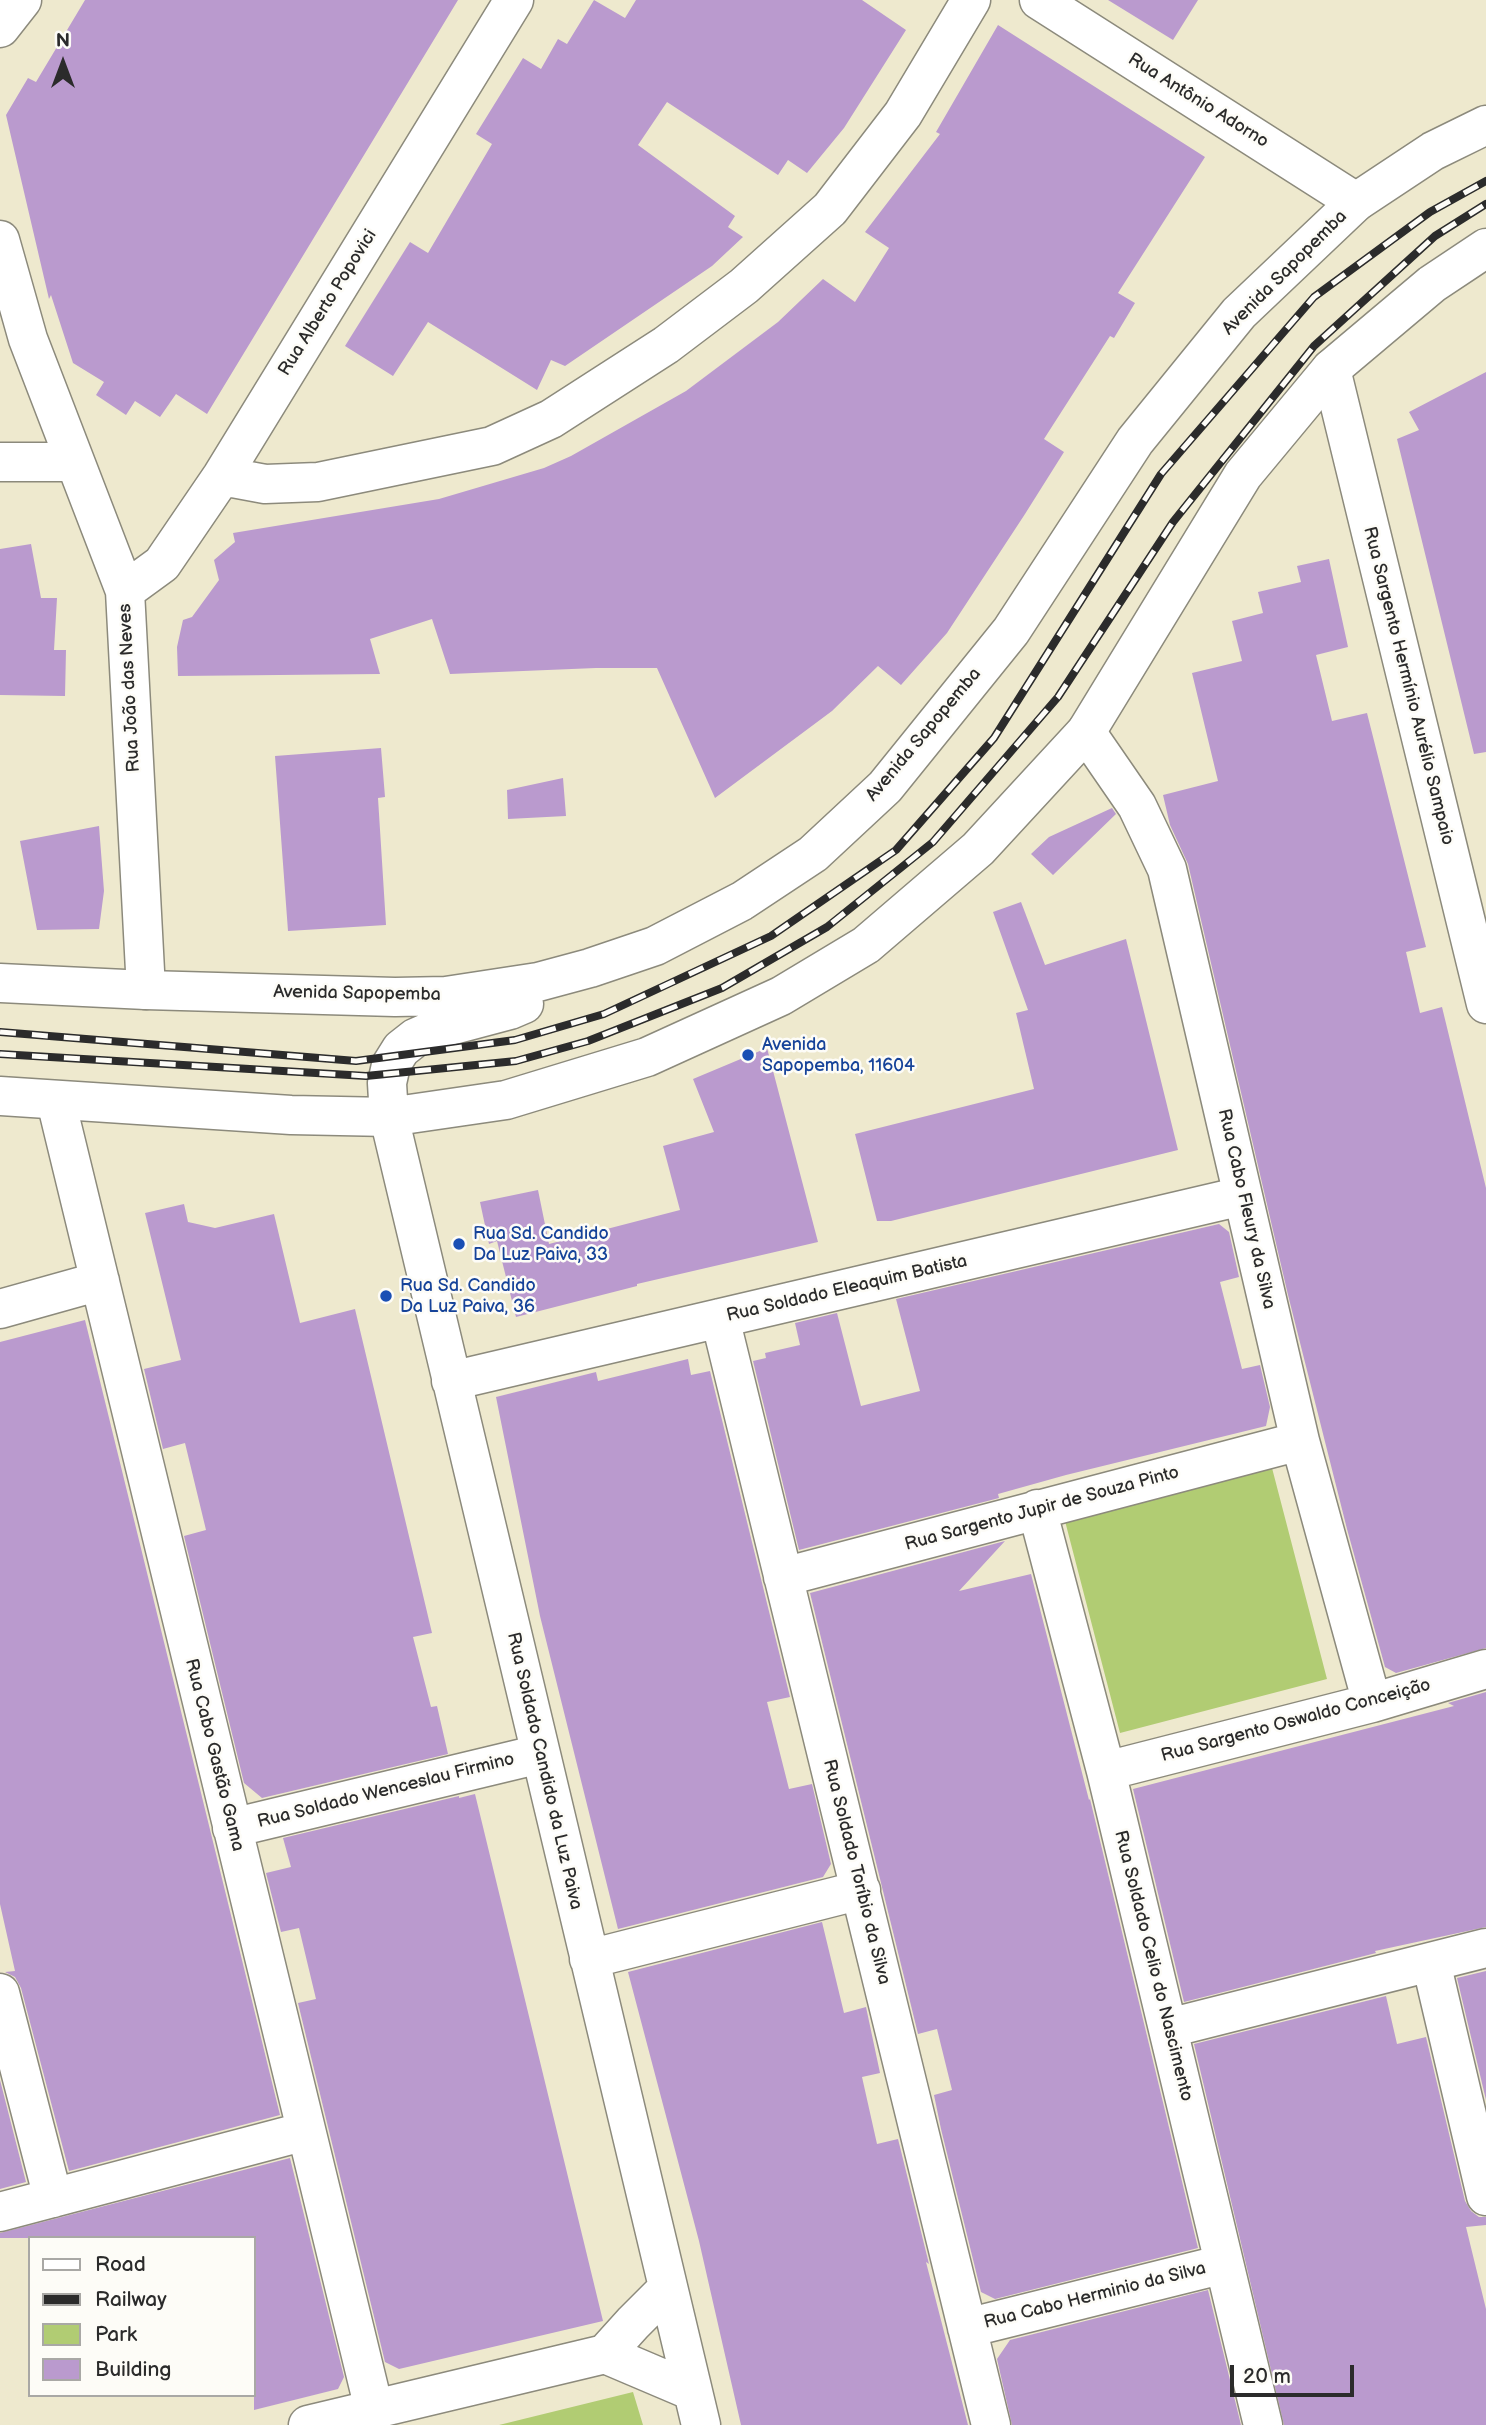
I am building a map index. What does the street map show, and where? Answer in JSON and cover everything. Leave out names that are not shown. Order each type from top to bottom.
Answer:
[{"type":"street","points":[[0,29],[22,0]]},
{"type":"street","name":"Rua Alberto Popovici","points":[[125,591],[162,564],[222,476],[514,0]]},
{"type":"street","points":[[222,476],[265,484],[318,482],[492,446],[551,419],[666,345],[744,286],[830,209],[903,114],[971,0]]},
{"type":"street","name":"Rua Antônio Adorno","points":[[1039,0],[1356,202]]},
{"type":"street","name":"Avenida Sapopemba","points":[[0,983],[146,990],[446,996],[538,982],[655,946],[742,901],[813,854],[876,795],[1011,631],[1135,441],[1239,313],[1356,202],[1433,151],[1486,125]]},
{"type":"street","name":"Rua João das Neves","points":[[0,240],[28,340],[125,591],[146,990]]},
{"type":"street","points":[[0,1096],[291,1115],[389,1117],[506,1100],[634,1060],[781,996],[866,945],[978,849],[1086,732],[1243,475],[1331,369],[1432,284],[1486,247]]},
{"type":"street","name":"Rua Sargento Hermínio Aurélio Sampaio","points":[[1331,369],[1486,1004]]},
{"type":"street","points":[[0,462],[75,463]]},
{"type":"street","name":"Rua Cabo Fleury da Silva","points":[[1086,732],[1137,806],[1167,869],[1300,1441],[1372,1703]]},
{"type":"street","name":"Rua Soldado Candido da Luz Paiva","points":[[538,982],[531,998],[523,1005],[431,1031],[415,1038],[401,1049],[391,1065],[387,1083],[389,1117],[696,2408]]},
{"type":"street","name":"Rua Cabo Gastão Gama","points":[[56,1101],[374,2409]]},
{"type":"street","name":"Rua Soldado Eleaquim Batista","points":[[451,1381],[1242,1196]]},
{"type":"street","points":[[0,1309],[100,1282]]},
{"type":"street","name":"Rua Soldado Toríbio da Silva","points":[[720,1318],[991,2425]]},
{"type":"street","name":"Rua Sargento Jupir de Souza Pinto","points":[[783,1577],[1300,1441]]},
{"type":"street","name":"Rua Soldado Celio do Nascimento","points":[[1037,1509],[1106,1771],[1263,2425]]},
{"type":"street","name":"Rua Sargento Oswaldo Conceição","points":[[1106,1771],[1372,1703],[1486,1669]]},
{"type":"street","name":"Rua Soldado Wenceslau Firmino","points":[[232,1828],[540,1754]]},
{"type":"street","points":[[589,1959],[861,1890]]},
{"type":"street","points":[[1169,2028],[1486,1948]]},
{"type":"street","points":[[1432,1962],[1486,2196]]},
{"type":"street","points":[[0,1993],[53,2198]]},
{"type":"street","points":[[0,2212],[306,2131]]},
{"type":"street","name":"Rua Cabo Herminio da Silva","points":[[967,2328],[1224,2264]]},
{"type":"street","points":[[307,2425],[605,2354],[668,2288]]},
{"type":"street","points":[[605,2354],[696,2408]]},
{"type":"green space","points":[[1272,1468],[1327,1679],[1120,1733],[1065,1521]]},
{"type":"green space","points":[[633,2392],[643,2425],[499,2425]]},
{"type":"building","points":[[85,0],[458,0],[207,414],[176,394],[160,417],[135,401],[126,415],[96,395],[104,382],[73,363],[51,295],[49,299],[6,115],[28,78],[36,82]]},
{"type":"building","points":[[594,0],[625,18],[636,0],[862,0],[906,30],[844,128],[807,173],[788,160],[778,175],[667,102],[638,145],[735,216],[728,227],[743,237],[712,266],[565,366],[551,360],[537,390],[428,322],[393,376],[345,346],[410,242],[428,253],[492,144],[476,134],[523,58],[541,69],[558,39],[567,44]]},
{"type":"building","points":[[1108,0],[1198,0],[1173,40]]},
{"type":"building","points":[[998,25],[1205,157],[1118,293],[1135,303],[1114,338],[1110,336],[1044,439],[1064,452],[947,633],[901,685],[878,666],[832,711],[715,798],[657,668],[450,674],[432,619],[370,639],[380,674],[178,676],[177,647],[183,620],[192,617],[219,580],[214,560],[235,542],[233,533],[439,499],[544,468],[571,456],[686,391],[778,322],[823,279],[855,302],[889,248],[865,232],[940,134],[936,132]]},
{"type":"building","points":[[1486,372],[1486,752],[1474,754],[1397,439],[1419,430],[1409,412]]},
{"type":"building","points":[[31,544],[41,598],[57,598],[54,650],[66,650],[65,696],[0,695],[0,549]]},
{"type":"building","points":[[1329,559],[1348,647],[1316,655],[1332,721],[1367,713],[1426,947],[1406,952],[1420,1013],[1442,1007],[1486,1188],[1486,1648],[1396,1673],[1385,1667],[1347,1529],[1288,1295],[1188,864],[1170,825],[1163,795],[1218,781],[1192,673],[1242,661],[1232,621],[1263,613],[1258,592],[1301,582],[1297,566]]},
{"type":"building","points":[[381,748],[385,797],[378,798],[386,925],[288,931],[275,756]]},
{"type":"building","points":[[563,778],[566,816],[508,819],[507,790]]},
{"type":"building","points":[[1112,808],[1116,814],[1053,875],[1031,854],[1049,837]]},
{"type":"building","points":[[99,826],[104,891],[99,929],[37,930],[20,841]]},
{"type":"building","points":[[1021,902],[1045,965],[1126,939],[1178,1150],[891,1221],[877,1221],[855,1134],[1034,1089],[1016,1013],[1028,1010],[993,912]]},
{"type":"building","points":[[767,1048],[818,1242],[637,1284],[516,1317],[497,1241],[489,1244],[480,1202],[538,1190],[549,1244],[680,1210],[663,1146],[714,1132],[693,1079]]},
{"type":"building","points":[[184,1204],[188,1222],[215,1228],[274,1214],[300,1323],[355,1309],[432,1633],[413,1637],[431,1707],[437,1706],[448,1754],[262,1798],[244,1783],[184,1536],[206,1530],[185,1443],[163,1449],[144,1369],[181,1360],[145,1213]]},
{"type":"building","points":[[1219,1224],[1229,1232],[1239,1277],[1220,1282],[1242,1369],[1260,1365],[1270,1407],[1266,1426],[1066,1475],[998,1494],[999,1498],[799,1550],[753,1361],[766,1358],[765,1353],[800,1345],[795,1323],[837,1313],[861,1406],[920,1391],[896,1299]]},
{"type":"building","points":[[85,1320],[280,2115],[69,2171],[21,1988],[15,1977],[5,1972],[15,1971],[0,1904],[0,1342]]},
{"type":"building","points":[[688,1359],[691,1375],[710,1371],[790,1697],[767,1702],[789,1789],[812,1784],[831,1864],[823,1877],[618,1929],[540,1616],[496,1397],[596,1372],[598,1381]]},
{"type":"building","points":[[1005,1541],[959,1591],[1031,1574],[1090,1799],[1198,2248],[995,2299],[981,2292],[941,2129],[934,2095],[952,2090],[937,2029],[918,2034],[810,1593]]},
{"type":"building","points":[[1486,1692],[1486,1927],[1375,1951],[1376,1953],[1184,2002],[1133,1789],[1454,1706],[1448,1703]]},
{"type":"building","points":[[475,1794],[603,2321],[399,2369],[385,2362],[298,2003],[316,1999],[299,1928],[281,1932],[266,1873],[291,1867],[283,1838]]},
{"type":"building","points":[[822,1922],[844,2013],[866,2007],[880,2073],[862,2077],[877,2144],[898,2139],[968,2425],[741,2425],[699,2241],[628,1972]]},
{"type":"building","points":[[1486,1971],[1486,2100],[1457,1978]]},
{"type":"building","points":[[1386,1996],[1397,2044],[1426,2037],[1465,2201],[1471,2211],[1479,2217],[1486,2217],[1486,2225],[1466,2227],[1486,2309],[1486,2425],[1284,2425],[1194,2044]]},
{"type":"building","points":[[0,2080],[26,2182],[0,2189]]},
{"type":"building","points":[[290,2158],[344,2377],[338,2389],[254,2410],[256,2236],[0,2238],[0,2233]]},
{"type":"building","points":[[1208,2290],[1241,2425],[1012,2425],[997,2359],[1010,2340]]},
{"type":"railway","points":[[0,1032],[356,1061],[515,1040],[604,1014],[771,936],[896,850],[994,738],[1161,474],[1314,297],[1430,212],[1486,181]]},
{"type":"railway","points":[[0,1054],[366,1076],[516,1061],[588,1041],[722,988],[827,927],[933,842],[1058,697],[1173,522],[1314,346],[1435,236],[1486,204]]},
{"type":"place","name":"Avenida Sapopemba, 11604","points":[[748,1055]]},
{"type":"place","name":"Rua Sd. Candido Da Luz Paiva, 33","points":[[459,1244]]},
{"type":"place","name":"Rua Sd. Candido Da Luz Paiva, 36","points":[[386,1296]]}]
